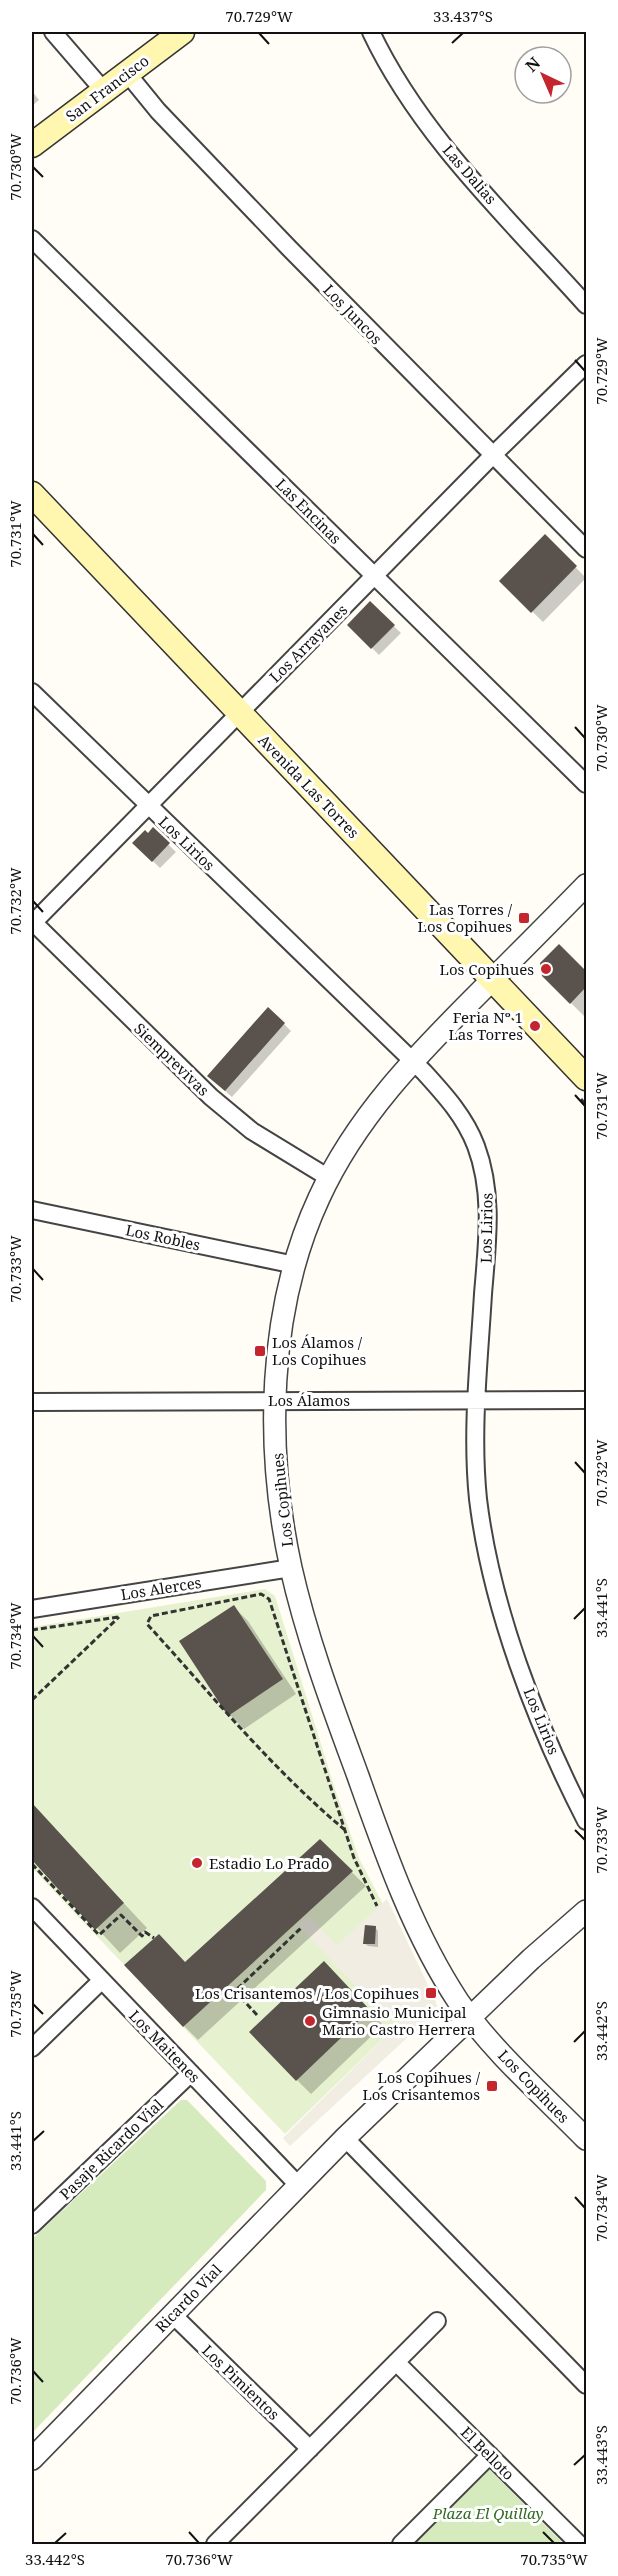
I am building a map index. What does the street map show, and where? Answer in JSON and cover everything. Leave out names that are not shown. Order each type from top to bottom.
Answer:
[{"type":"main road","name":"San Francisco","points":[[32,145],[182,32]]},
{"type":"main road","name":"Avenida Las Torres","points":[[32,494],[586,1078]]},
{"type":"street","points":[[53,32],[104,91]]},
{"type":"street","name":"Las Dalias","points":[[371,32],[402,87],[442,142],[586,304]]},
{"type":"street","name":"Los Juncos","points":[[127,73],[158,111],[280,240],[586,549]]},
{"type":"street","name":"Las Encinas","points":[[32,239],[586,784]]},
{"type":"street","name":"Los Arrayanes","points":[[32,922],[493,455],[586,364]]},
{"type":"street","name":"Los Lirios","points":[[32,692],[412,1061],[458,1111],[473,1138],[484,1171],[489,1206],[476,1400],[478,1498],[492,1571],[533,1701],[586,1821]]},
{"type":"street","name":"Los Copihues","points":[[586,885],[412,1061],[363,1122],[329,1178],[309,1221],[295,1265],[281,1330],[276,1400],[279,1488],[291,1568],[329,1695],[387,1853],[438,1966],[470,2018],[586,2139]]},
{"type":"street","name":"Siemprevivas","points":[[32,922],[211,1097],[252,1131],[329,1178]]},
{"type":"street","name":"Los Robles","points":[[32,1210],[295,1265]]},
{"type":"street","name":"Los Álamos","points":[[32,1402],[586,1400]]},
{"type":"street","name":"Los Alerces","points":[[32,1609],[291,1568]]},
{"type":"street","name":"Los Maitenes","points":[[32,1907],[298,2185]]},
{"type":"street","name":"Ricardo Vial","points":[[32,2459],[345,2138],[543,1947],[586,1911]]},
{"type":"street","points":[[32,2048],[102,1980]]},
{"type":"street","name":"Pasaje Ricardo Vial","points":[[32,2225],[191,2073]]},
{"type":"street","points":[[345,2138],[586,2385]]},
{"type":"street","name":"Los Pimientos","points":[[172,2314],[310,2449]]},
{"type":"street","points":[[216,2544],[437,2321]]},
{"type":"street","name":"El Belloto","points":[[396,2362],[579,2544]]},
{"type":"street","points":[[401,2544],[490,2456]]},
{"type":"path","points":[[345,1830],[323,1812],[228,1716],[147,1624],[151,1616],[261,1594],[269,1599],[345,1830],[354,1858],[377,1906]]},
{"type":"path","points":[[32,1630],[119,1617],[32,1700]]},
{"type":"path","points":[[32,1864],[99,1935],[121,1915],[142,1936],[145,1932],[154,1938]]},
{"type":"path","points":[[257,2015],[235,1991],[301,1928]]},
{"type":"green space","name":"Estadio Lo Prado","points":[[265,1589],[275,1596],[359,1858],[387,1912],[382,2004],[400,2022],[285,2134],[32,1868],[32,1627]]},
{"type":"green space","points":[[181,2100],[187,2100],[266,2181],[266,2190],[32,2433],[32,2239]]},
{"type":"green space","name":"Plaza El Quillay","points":[[488,2468],[564,2544],[412,2544]]},
{"type":"shaded area","points":[[387,1899],[435,2000],[437,2006],[435,2012],[290,2146],[283,2138],[400,2022],[386,2008],[380,2013],[298,1925],[309,1916],[337,1945]]},
{"type":"building","points":[[545,534],[577,566],[531,613],[499,581]]},
{"type":"building","points":[[370,601],[395,625],[371,649],[347,625]]},
{"type":"building","points":[[153,827],[170,843],[152,862],[132,843],[145,830],[148,833]]},
{"type":"building","points":[[559,944],[586,971],[586,987],[570,1004],[542,976],[540,963]]},
{"type":"building","points":[[268,1007],[285,1023],[225,1091],[207,1076]]},
{"type":"building","points":[[234,1605],[283,1679],[228,1716],[179,1641]]},
{"type":"building","points":[[32,1803],[124,1903],[95,1930],[32,1860]]},
{"type":"building","points":[[320,1839],[353,1871],[183,2027],[124,1965],[159,1934],[185,1962]]},
{"type":"building","points":[[365,1925],[376,1926],[375,1944],[363,1944]]},
{"type":"building","name":"Gimnasio Municipal Mario Castro Herrera","points":[[324,1961],[370,2010],[296,2081],[249,2032]]},
{"type":"place","name":"Las Torres / Los Copihues","points":[[524,918]]},
{"type":"place","name":"Los Copihues","points":[[546,969]]},
{"type":"place","name":"Feria Nº 1 Las Torres","points":[[535,1026]]},
{"type":"place","name":"Los Álamos / Los Copihues","points":[[260,1351]]},
{"type":"place","name":"Estadio Lo Prado","points":[[197,1863]]},
{"type":"place","name":"Los Crisantemos / Los Copihues","points":[[431,1993]]},
{"type":"place","name":"Gimnasio Municipal Mario Castro Herrera","points":[[310,2021]]},
{"type":"place","name":"Los Copihues / Los Crisantemos","points":[[492,2086]]}]
